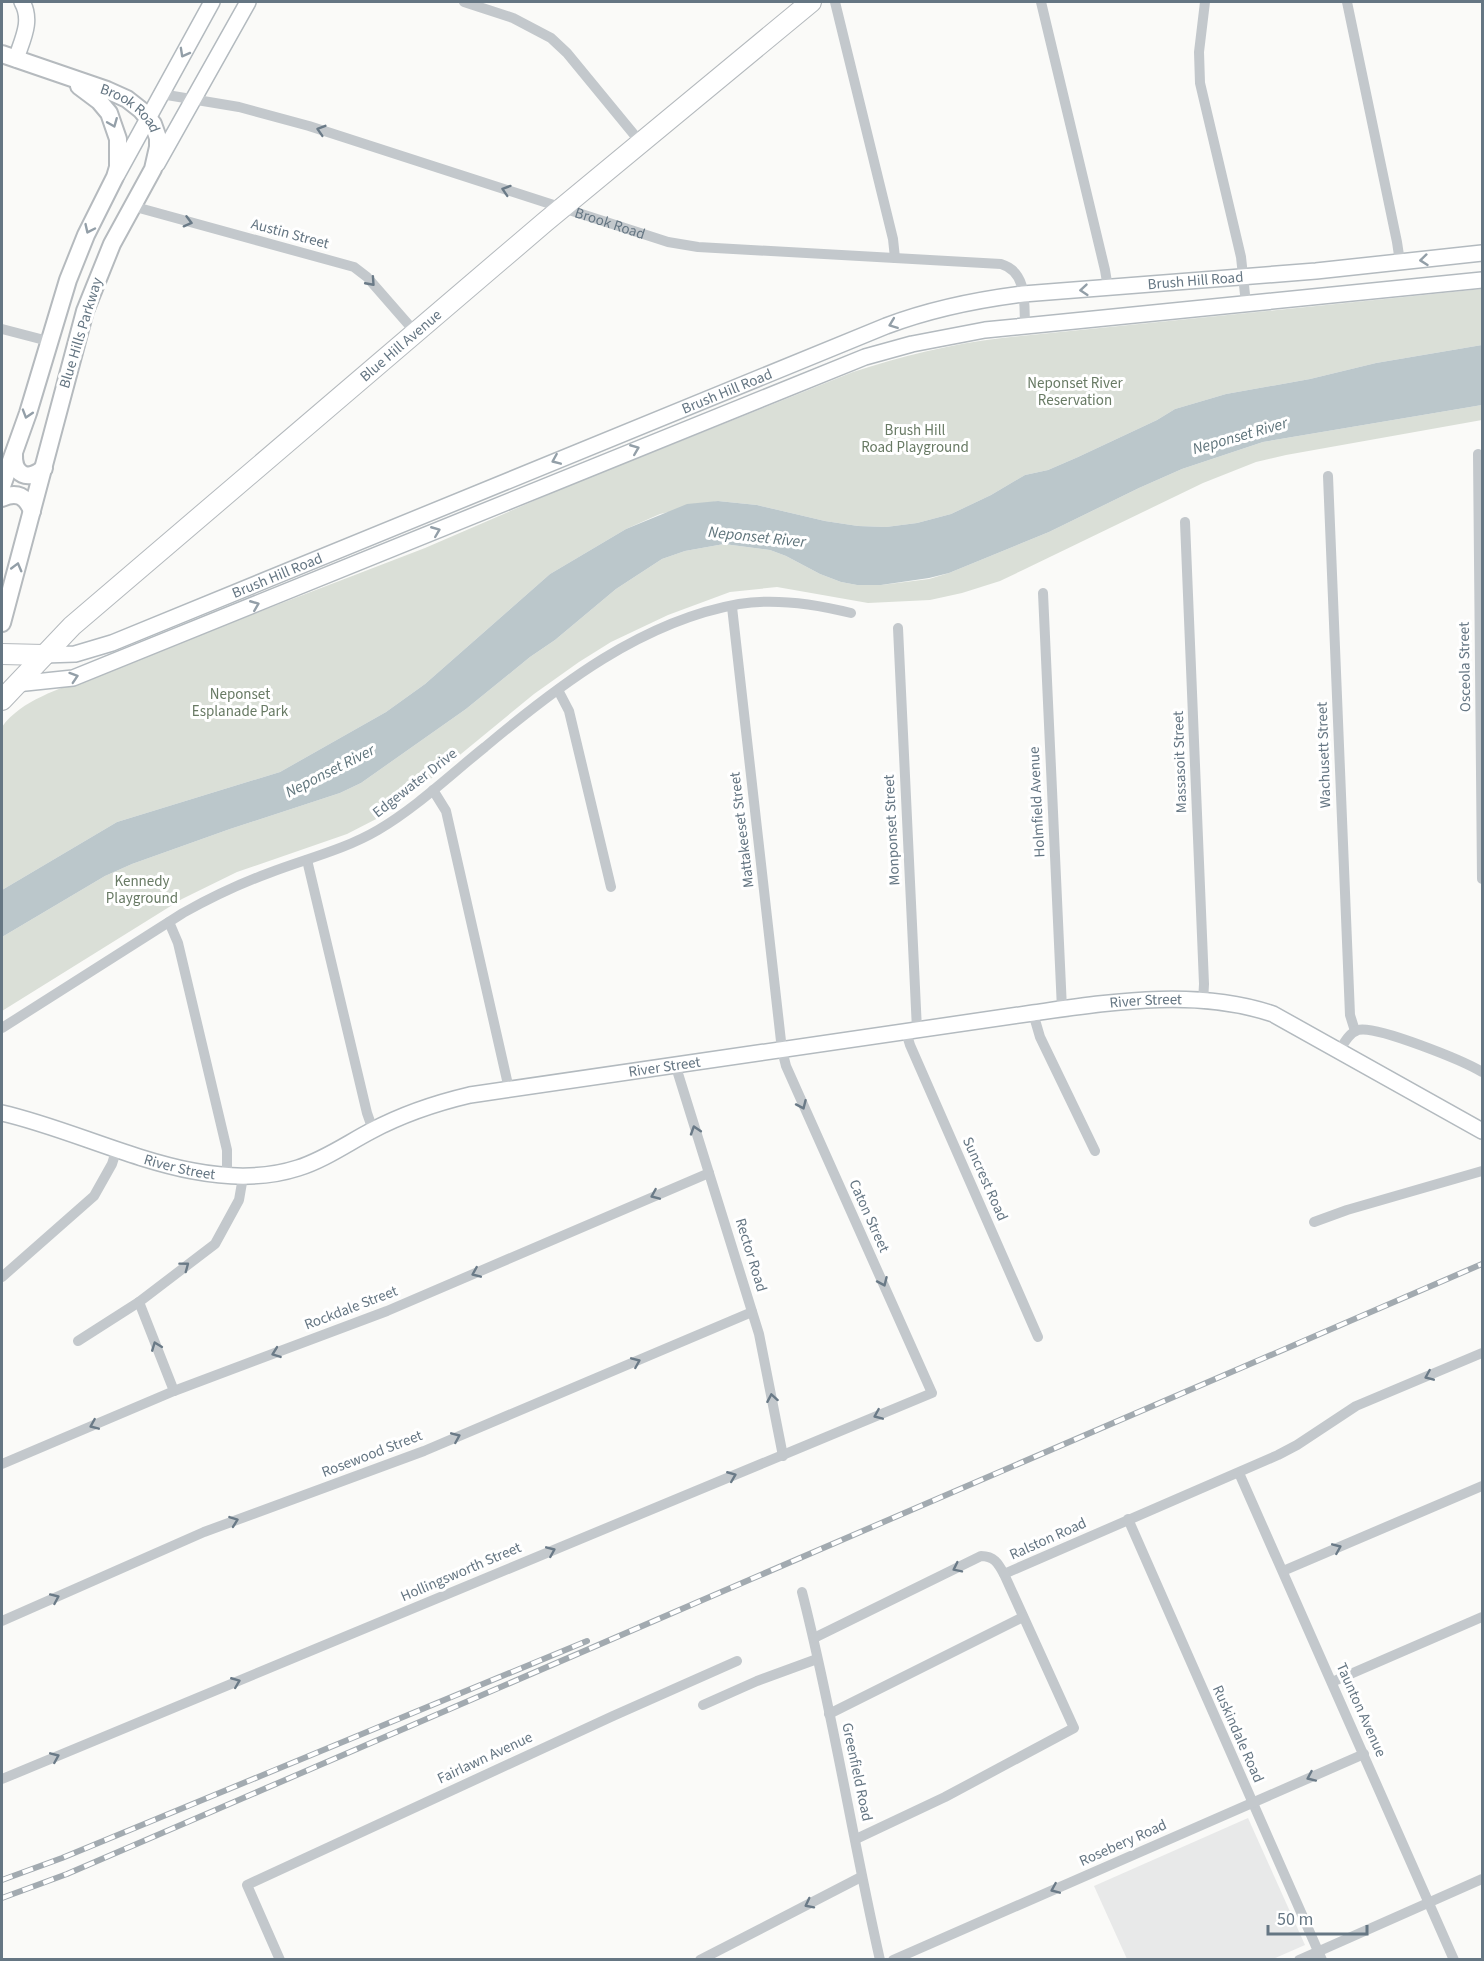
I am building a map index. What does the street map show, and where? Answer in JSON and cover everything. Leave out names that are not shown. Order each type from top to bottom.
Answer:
[{"type":"highway","name":"Blue Hill Avenue","points":[[2,700],[72,626],[416,332],[811,2]]},
{"type":"highway","name":"Brush Hill Road","points":[[2,654],[44,655]]},
{"type":"main road","points":[[9,57],[27,19],[22,2]]},
{"type":"main road","name":"Blue Hills Parkway","points":[[2,486],[28,413],[60,302],[77,256],[115,177],[212,2]]},
{"type":"main road","name":"Blue Hills Parkway","points":[[2,623],[85,311],[102,267],[132,206],[248,2]]},
{"type":"main road","name":"Brook Road","points":[[9,57],[117,94],[135,105],[148,117],[158,138],[156,160],[149,177]]},
{"type":"main road","name":"Brook Road","points":[[55,72],[91,95],[109,113],[118,139],[119,158],[115,177]]},
{"type":"main road","name":"Brush Hill Road","points":[[44,655],[75,654],[106,645],[910,317],[958,304],[1023,294],[1244,277],[1482,253]]},
{"type":"main road","name":"Brush Hill Road","points":[[16,684],[73,678],[865,357],[912,344],[960,334],[1025,326],[1482,280]]},
{"type":"main road","points":[[606,440],[613,458]]},
{"type":"main road","points":[[14,454],[15,467],[21,474],[30,476],[38,474],[44,468]]},
{"type":"main road","points":[[2,498],[18,494],[29,503],[32,511]]},
{"type":"main road","name":"River Street","points":[[2,1113],[46,1124],[179,1168],[235,1177],[268,1175],[296,1169],[373,1130],[435,1104],[470,1095],[1033,1012],[1136,1001],[1203,1002],[1251,1008],[1273,1014],[1482,1131]]},
{"type":"street","points":[[464,2],[513,18],[551,38],[567,53],[640,143]]},
{"type":"street","points":[[835,2],[893,239],[895,258]]},
{"type":"street","points":[[1041,2],[1108,288]]},
{"type":"street","points":[[1205,2],[1199,52],[1200,83],[1241,257],[1246,304]]},
{"type":"street","points":[[1347,2],[1400,262]]},
{"type":"street","name":"Brook Road","points":[[161,94],[260,112],[309,126],[653,238],[684,245],[995,263],[1008,266],[1020,278],[1025,326]]},
{"type":"street","name":"Austin Street","points":[[132,206],[354,267],[367,277],[416,332]]},
{"type":"street","points":[[2,329],[48,341]]},
{"type":"street","name":"Osceola Street","points":[[1478,454],[1482,879]]},
{"type":"street","name":"Wachusett Street","points":[[1328,476],[1350,1015],[1356,1031]]},
{"type":"street","name":"Massasoit Street","points":[[1185,522],[1203,1002]]},
{"type":"street","name":"Holmfield Avenue","points":[[1043,593],[1062,1009]]},
{"type":"street","name":"Edgewater Drive","points":[[2,1028],[169,922],[233,887],[351,844],[372,834],[408,810],[521,717],[558,690],[612,654],[643,637],[715,609],[739,604],[789,603],[821,606],[851,614]]},
{"type":"street","name":"Mattakeeset Street","points":[[732,607],[782,1050]]},
{"type":"street","name":"Monponset Street","points":[[898,628],[911,1031]]},
{"type":"street","points":[[558,690],[569,711],[611,887]]},
{"type":"street","points":[[433,790],[446,811],[509,1089]]},
{"type":"street","points":[[307,860],[373,1130]]},
{"type":"street","points":[[78,1341],[139,1302],[215,1244],[239,1200],[178,943],[169,922]]},
{"type":"street","points":[[1033,1012],[1040,1037],[1095,1151]]},
{"type":"street","points":[[1340,1051],[1347,1039],[1356,1031],[1370,1030],[1407,1041],[1481,1069]]},
{"type":"street","name":"Suncrest Road","points":[[911,1031],[909,1045],[1038,1337]]},
{"type":"street","name":"Caton Street","points":[[782,1050],[788,1073],[932,1393]]},
{"type":"street","name":"Rector Road","points":[[676,1066],[752,1312],[766,1364],[783,1456]]},
{"type":"street","points":[[2,1277],[94,1196],[112,1164],[117,1148]]},
{"type":"street","points":[[1314,1222],[1347,1210],[1482,1171]]},
{"type":"street","name":"Rockdale Street","points":[[2,1464],[174,1391],[387,1311],[709,1173]]},
{"type":"street","points":[[139,1302],[174,1391]]},
{"type":"street","name":"Rosewood Street","points":[[2,1621],[204,1532],[424,1451],[752,1312]]},
{"type":"street","name":"Ralston Road","points":[[814,1638],[981,1556],[994,1559],[1004,1574],[1239,1473],[1297,1445],[1356,1406],[1482,1353]]},
{"type":"street","name":"Hollingsworth Street","points":[[2,1779],[932,1393]]},
{"type":"street","name":"Taunton Avenue","points":[[1239,1473],[1454,1959]]},
{"type":"street","points":[[1283,1571],[1482,1486]]},
{"type":"street","name":"Ruskindale Road","points":[[1128,1520],[1320,1956]]},
{"type":"street","points":[[856,1839],[945,1797],[1074,1728],[1004,1574]]},
{"type":"street","name":"Greenfield Road","points":[[802,1592],[814,1638],[828,1714],[856,1839],[861,1877],[880,1959]]},
{"type":"street","points":[[828,1714],[1023,1617]]},
{"type":"street","points":[[1332,1682],[1482,1617]]},
{"type":"street","points":[[703,1705],[757,1681],[817,1659]]},
{"type":"street","name":"Fairlawn Avenue","points":[[280,1959],[247,1885],[737,1661]]},
{"type":"street","name":"Rosebery Road","points":[[893,1959],[1364,1754]]},
{"type":"street","points":[[700,1959],[861,1877]]},
{"type":"street","points":[[1299,1959],[1320,1956],[1482,1879]]},
{"type":"shaded area","points":[[1248,1818],[1305,1945],[1273,1959],[1127,1959],[1094,1886]]},
{"type":"green space","points":[[1482,289],[1482,345],[1376,363],[1310,379],[1226,394],[1175,409],[1157,420],[1078,457],[1048,470],[1025,475],[991,495],[951,514],[917,523],[886,527],[858,526],[825,521],[757,505],[718,501],[660,514],[626,529],[550,574],[425,684],[386,712],[280,772],[117,822],[2,890],[2,727],[30,702],[54,691],[425,548],[561,489],[853,372],[890,361],[945,347],[1002,338]]},
{"type":"green space","name":"Kennedy Playground","points":[[1482,405],[1482,420],[1256,462],[1203,483],[1000,581],[962,593],[930,600],[868,603],[777,587],[730,592],[668,615],[611,642],[579,662],[534,694],[382,816],[347,834],[237,872],[182,899],[2,1011],[2,937],[105,876],[132,864],[340,793],[361,783],[466,709],[616,589],[662,559],[685,551],[724,544],[770,550],[820,574],[857,585],[881,585],[929,579],[1049,532],[1182,469],[1263,442]]},
{"type":"water","name":"Neponset River","points":[[1482,345],[1482,405],[1263,442],[1182,469],[1049,532],[949,573],[881,585],[857,585],[820,574],[770,550],[724,544],[685,551],[662,559],[616,589],[466,709],[361,783],[340,793],[132,864],[105,876],[2,937],[2,890],[117,822],[280,772],[386,712],[425,684],[550,574],[626,529],[687,504],[718,501],[757,505],[825,521],[858,526],[886,527],[917,523],[951,514],[991,495],[1025,475],[1048,470],[1078,457],[1157,420],[1175,409],[1226,394],[1310,379],[1376,363]]},
{"type":"railway","points":[[2,1898],[67,1874],[1482,1264]]},
{"type":"railway","points":[[2,1880],[62,1858],[587,1641]]},
{"type":"park label","name":"Neponset River Reservation","points":[[1075,392]]},
{"type":"park label","name":"Brush Hill Road Playground","points":[[915,438]]},
{"type":"park label","name":"Neponset Esplanade Park","points":[[240,702]]}]
